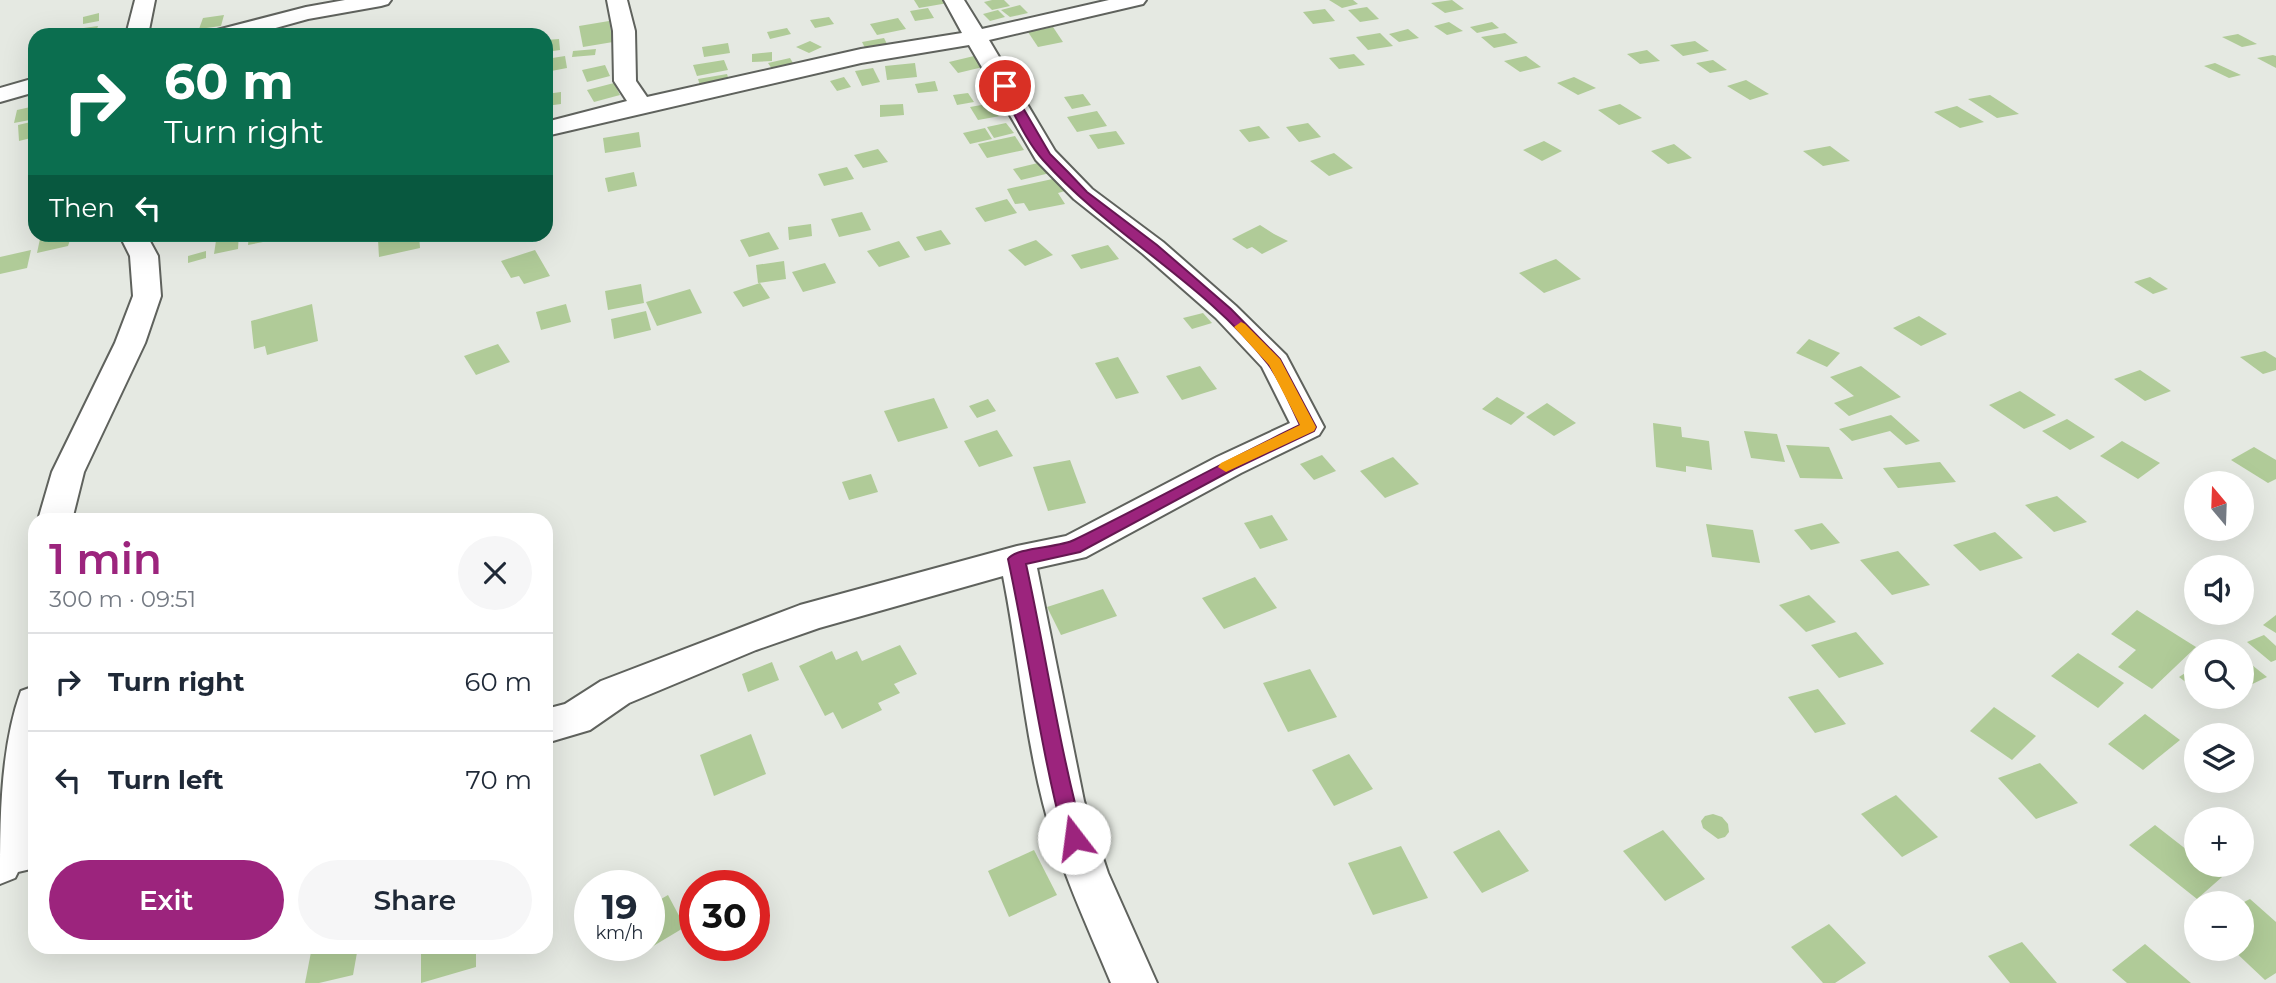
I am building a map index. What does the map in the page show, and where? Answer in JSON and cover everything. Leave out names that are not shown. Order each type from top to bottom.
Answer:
[{"type":"street","points":[[139,28],[145,0]]},
{"type":"street","points":[[251,28],[306,13],[381,0]]},
{"type":"street","points":[[617,0],[624,31],[625,80],[641,105]]},
{"type":"street","points":[[553,724],[576,718],[615,692],[743,639],[813,615],[1017,559],[1074,548],[1308,427],[1275,362],[1234,320],[1153,248],[1083,194],[1045,155],[954,0]]},
{"type":"street","points":[[553,127],[885,51],[975,37],[1136,0]]},
{"type":"street","points":[[0,95],[28,87]]},
{"type":"street","points":[[57,513],[68,472],[130,343],[147,296],[144,256],[136,242]]},
{"type":"street","points":[[1017,559],[1036,647],[1057,776],[1074,838],[1134,983]]},
{"type":"street","points":[[12,856],[28,749]]},
{"type":"building","points":[[914,0],[946,0],[948,3],[919,8]]},
{"type":"building","points":[[1004,0],[1010,6],[992,10],[984,2]]},
{"type":"building","points":[[1329,0],[1353,0],[1358,4],[1342,8]]},
{"type":"building","points":[[1452,0],[1464,9],[1445,13],[1431,3]]},
{"type":"building","points":[[1020,5],[1028,13],[1010,17],[1001,10]]},
{"type":"building","points":[[1367,7],[1379,19],[1360,22],[1348,10]]},
{"type":"building","points":[[928,8],[934,18],[915,21],[910,11]]},
{"type":"building","points":[[1325,9],[1335,21],[1313,24],[1303,12]]},
{"type":"building","points":[[998,10],[1005,17],[990,21],[983,14]]},
{"type":"building","points":[[99,13],[99,21],[83,24],[83,17]]},
{"type":"building","points":[[224,15],[221,26],[199,28],[203,18]]},
{"type":"building","points":[[829,17],[834,24],[815,28],[810,20]]},
{"type":"building","points":[[898,18],[906,29],[877,35],[870,24]]},
{"type":"building","points":[[609,21],[613,42],[583,47],[579,26]]},
{"type":"building","points":[[1449,22],[1463,31],[1447,35],[1434,26]]},
{"type":"building","points":[[1492,22],[1499,28],[1477,33],[1470,27]]},
{"type":"building","points":[[1053,27],[1063,42],[1038,47],[1028,32]]},
{"type":"building","points":[[787,28],[791,34],[770,39],[767,32]]},
{"type":"building","points":[[1408,29],[1419,38],[1399,42],[1389,34]]},
{"type":"building","points":[[1380,33],[1393,46],[1368,50],[1356,37]]},
{"type":"building","points":[[1505,33],[1518,43],[1494,48],[1481,37]]},
{"type":"building","points":[[2238,34],[2257,44],[2242,47],[2222,37]]},
{"type":"building","points":[[884,38],[888,46],[866,50],[862,42]]},
{"type":"building","points":[[553,39],[559,39],[560,50],[553,51]]},
{"type":"building","points":[[810,41],[822,47],[809,53],[796,47]]},
{"type":"building","points":[[1695,41],[1709,51],[1683,56],[1670,45]]},
{"type":"building","points":[[728,43],[730,53],[704,57],[702,47]]},
{"type":"building","points":[[596,49],[595,55],[572,57],[573,51]]},
{"type":"building","points":[[1647,50],[1660,61],[1640,64],[1627,54]]},
{"type":"building","points":[[772,52],[772,61],[752,62],[752,54]]},
{"type":"building","points":[[1354,54],[1365,65],[1339,69],[1329,58]]},
{"type":"building","points":[[565,56],[567,68],[553,71],[553,58]]},
{"type":"building","points":[[974,56],[983,67],[958,73],[949,62]]},
{"type":"building","points":[[1526,56],[1541,67],[1520,72],[1504,61]]},
{"type":"building","points":[[2276,56],[2276,68],[2257,58]]},
{"type":"building","points":[[790,58],[796,68],[774,72],[768,63]]},
{"type":"building","points":[[724,60],[728,70],[697,76],[693,65]]},
{"type":"building","points":[[1713,60],[1727,70],[1710,73],[1696,63]]},
{"type":"building","points":[[915,63],[917,77],[887,80],[885,66]]},
{"type":"building","points":[[2215,63],[2241,75],[2229,78],[2204,66]]},
{"type":"building","points":[[605,65],[610,76],[587,82],[582,70]]},
{"type":"building","points":[[873,68],[880,82],[862,86],[855,71]]},
{"type":"building","points":[[727,74],[730,84],[701,89],[698,79]]},
{"type":"building","points":[[844,77],[851,87],[837,91],[830,81]]},
{"type":"building","points":[[1574,77],[1596,88],[1578,95],[1557,83]]},
{"type":"building","points":[[1746,80],[1769,94],[1750,100],[1727,86]]},
{"type":"building","points":[[935,81],[938,91],[918,93],[915,84]]},
{"type":"building","points":[[614,83],[620,95],[594,102],[587,90]]},
{"type":"building","points":[[561,92],[561,104],[553,105],[553,93]]},
{"type":"building","points":[[968,93],[974,102],[957,105],[953,95]]},
{"type":"building","points":[[1083,94],[1091,105],[1072,109],[1064,97]]},
{"type":"building","points":[[1990,95],[2019,114],[1997,118],[1968,99]]},
{"type":"building","points":[[998,102],[1006,115],[978,120],[970,107]]},
{"type":"building","points":[[903,104],[904,115],[880,117],[880,105]]},
{"type":"building","points":[[1620,104],[1642,118],[1619,125],[1598,110]]},
{"type":"building","points":[[1957,106],[1984,122],[1960,128],[1934,112]]},
{"type":"building","points":[[28,108],[28,120],[14,123],[17,110]]},
{"type":"building","points":[[1097,111],[1107,126],[1077,132],[1067,117]]},
{"type":"building","points":[[28,123],[28,139],[19,141],[18,125]]},
{"type":"building","points":[[1006,123],[1014,133],[994,138],[987,127]]},
{"type":"building","points":[[1308,123],[1321,137],[1299,142],[1286,127]]},
{"type":"building","points":[[1259,126],[1270,138],[1249,142],[1239,130]]},
{"type":"building","points":[[985,128],[992,139],[970,144],[963,133]]},
{"type":"building","points":[[1116,131],[1125,144],[1098,149],[1089,135]]},
{"type":"building","points":[[639,132],[641,147],[605,153],[603,138]]},
{"type":"building","points":[[1015,136],[1024,150],[987,158],[978,144]]},
{"type":"building","points":[[1544,141],[1562,151],[1542,161],[1523,150]]},
{"type":"building","points":[[1674,144],[1692,158],[1668,164],[1651,151]]},
{"type":"building","points":[[1830,146],[1850,161],[1823,166],[1803,151]]},
{"type":"building","points":[[878,149],[888,162],[863,168],[854,155]]},
{"type":"building","points":[[1334,153],[1353,168],[1329,176],[1310,161]]},
{"type":"building","points":[[1042,162],[1050,173],[1021,180],[1013,169]]},
{"type":"building","points":[[847,167],[854,179],[824,186],[818,174]]},
{"type":"building","points":[[634,172],[637,186],[608,192],[605,178]]},
{"type":"building","points":[[1057,178],[1065,191],[1058,193],[1065,204],[1029,211],[1024,203],[1015,204],[1007,189]]},
{"type":"building","points":[[1007,199],[1017,213],[985,222],[975,208]]},
{"type":"building","points":[[862,212],[871,230],[839,237],[831,219]]},
{"type":"building","points":[[811,224],[812,236],[789,240],[788,227]]},
{"type":"building","points":[[1260,225],[1288,241],[1262,254],[1252,247],[1247,249],[1232,239]]},
{"type":"building","points":[[941,230],[951,244],[925,251],[916,237]]},
{"type":"building","points":[[769,232],[779,249],[749,257],[740,240]]},
{"type":"building","points":[[1036,240],[1053,255],[1025,266],[1008,250]]},
{"type":"building","points":[[899,241],[910,257],[879,267],[867,251]]},
{"type":"building","points":[[39,242],[69,242],[68,246],[37,253]]},
{"type":"building","points":[[216,242],[238,242],[238,249],[214,254]]},
{"type":"building","points":[[378,242],[420,242],[420,248],[379,257]]},
{"type":"building","points":[[1108,245],[1119,259],[1081,269],[1071,255]]},
{"type":"building","points":[[31,250],[27,268],[0,274],[0,257]]},
{"type":"building","points":[[535,250],[550,276],[524,284],[519,276],[511,278],[501,261]]},
{"type":"building","points":[[206,251],[206,258],[188,263],[188,256]]},
{"type":"building","points":[[1556,259],[1581,279],[1544,293],[1519,273]]},
{"type":"building","points":[[784,261],[786,279],[758,283],[756,265]]},
{"type":"building","points":[[825,263],[836,283],[803,292],[792,272]]},
{"type":"building","points":[[2150,277],[2168,289],[2153,294],[2134,282]]},
{"type":"building","points":[[760,283],[770,298],[743,307],[733,292]]},
{"type":"building","points":[[641,284],[644,303],[608,310],[605,291]]},
{"type":"building","points":[[690,289],[702,313],[657,326],[646,302]]},
{"type":"building","points":[[312,304],[318,341],[267,355],[265,346],[254,349],[251,321]]},
{"type":"building","points":[[566,304],[571,322],[541,330],[536,312]]},
{"type":"building","points":[[646,311],[651,330],[614,339],[611,319]]},
{"type":"building","points":[[1203,313],[1212,323],[1192,329],[1183,318]]},
{"type":"building","points":[[1919,316],[1947,334],[1921,346],[1893,328]]},
{"type":"building","points":[[1809,339],[1840,353],[1827,367],[1796,353]]},
{"type":"building","points":[[498,344],[510,362],[476,375],[464,356]]},
{"type":"building","points":[[2265,351],[2276,358],[2276,370],[2263,374],[2240,357]]},
{"type":"building","points":[[1118,357],[1139,393],[1116,399],[1095,363]]},
{"type":"building","points":[[1200,366],[1217,389],[1182,400],[1166,376]]},
{"type":"building","points":[[1861,366],[1901,397],[1849,416],[1834,403],[1854,396],[1830,377]]},
{"type":"building","points":[[2140,370],[2171,391],[2145,401],[2114,379]]},
{"type":"building","points":[[2020,391],[2056,415],[2024,429],[1989,405]]},
{"type":"building","points":[[1497,397],[1525,413],[1511,425],[1482,409]]},
{"type":"building","points":[[934,398],[948,428],[898,442],[884,411]]},
{"type":"building","points":[[988,399],[996,411],[977,418],[969,406]]},
{"type":"building","points":[[1547,403],[1576,423],[1554,436],[1526,417]]},
{"type":"building","points":[[1891,415],[1920,441],[1906,445],[1890,431],[1852,441],[1839,429]]},
{"type":"building","points":[[2067,419],[2095,437],[2070,450],[2042,431]]},
{"type":"building","points":[[1653,423],[1681,427],[1682,437],[1709,441],[1712,470],[1686,466],[1686,472],[1656,467]]},
{"type":"building","points":[[997,430],[1013,456],[979,467],[964,441]]},
{"type":"building","points":[[1744,431],[1777,434],[1785,462],[1751,458]]},
{"type":"building","points":[[2122,441],[2160,463],[2138,479],[2100,456]]},
{"type":"building","points":[[1786,445],[1829,447],[1843,479],[1800,478]]},
{"type":"building","points":[[2254,447],[2276,460],[2276,479],[2268,483],[2254,474],[2254,471],[2249,471],[2231,460]]},
{"type":"building","points":[[1322,455],[1336,471],[1314,480],[1300,464]]},
{"type":"building","points":[[1393,457],[1419,484],[1385,498],[1360,471]]},
{"type":"building","points":[[1070,460],[1086,503],[1048,511],[1033,467]]},
{"type":"building","points":[[1940,462],[1956,482],[1898,488],[1883,468]]},
{"type":"building","points":[[871,474],[878,492],[849,500],[842,482]]},
{"type":"building","points":[[2057,496],[2087,522],[2054,532],[2025,505]]},
{"type":"building","points":[[1272,515],[1288,540],[1260,549],[1244,523]]},
{"type":"building","points":[[1822,523],[1840,543],[1811,550],[1794,530]]},
{"type":"building","points":[[1706,524],[1753,530],[1760,563],[1712,557]]},
{"type":"building","points":[[1995,532],[2023,558],[1980,571],[1953,545]]},
{"type":"building","points":[[1898,551],[1930,585],[1892,595],[1860,560]]},
{"type":"building","points":[[1255,577],[1277,608],[1224,629],[1202,598]]},
{"type":"building","points":[[1103,589],[1117,616],[1061,635],[1047,607]]},
{"type":"building","points":[[1809,595],[1836,622],[1806,632],[1779,605]]},
{"type":"building","points":[[2137,610],[2184,639],[2184,658],[2152,689],[2118,667],[2136,650],[2111,634]]},
{"type":"building","points":[[2276,615],[2276,633],[2263,625]]},
{"type":"building","points":[[1856,632],[1884,664],[1839,678],[1811,645]]},
{"type":"building","points":[[2264,635],[2276,646],[2276,660],[2271,662],[2254,648],[2254,639]]},
{"type":"building","points":[[900,645],[917,674],[894,684],[900,693],[878,703],[882,710],[842,729],[833,712],[825,716],[799,666],[832,651],[836,660],[857,651],[862,661]]},
{"type":"building","points":[[2078,653],[2124,683],[2098,708],[2051,676]]},
{"type":"building","points":[[772,662],[779,680],[748,692],[742,674]]},
{"type":"building","points":[[2254,667],[2267,677],[2254,683]]},
{"type":"building","points":[[1310,669],[1337,717],[1288,732],[1263,683]]},
{"type":"building","points":[[1818,689],[1846,724],[1815,733],[1788,697]]},
{"type":"building","points":[[1994,707],[2036,736],[2012,760],[1970,731]]},
{"type":"building","points":[[2145,714],[2180,740],[2143,770],[2108,744]]},
{"type":"building","points":[[751,734],[766,774],[714,796],[700,755]]},
{"type":"building","points":[[1349,754],[1373,789],[1334,806],[1312,770]]},
{"type":"building","points":[[2040,763],[2078,803],[2036,819],[1998,778]]},
{"type":"building","points":[[1896,795],[1938,837],[1902,857],[1861,814]]},
{"type":"building","points":[[1713,814],[1722,817],[1728,824],[1729,832],[1725,837],[1718,839],[1703,828],[1701,821],[1705,816]]},
{"type":"building","points":[[2155,825],[2184,848],[2184,877],[2222,877],[2206,891],[2187,891],[2129,845]]},
{"type":"building","points":[[1499,830],[1529,871],[1482,893],[1453,852]]},
{"type":"building","points":[[1663,830],[1705,879],[1665,901],[1623,851]]},
{"type":"building","points":[[1401,846],[1428,898],[1373,915],[1348,863]]},
{"type":"building","points":[[1034,850],[1057,895],[1009,917],[988,871]]},
{"type":"building","points":[[668,895],[679,916],[679,931],[665,939],[665,897]]},
{"type":"building","points":[[2254,903],[2276,922],[2276,973],[2265,980],[2245,961],[2254,961]]},
{"type":"building","points":[[1829,924],[1866,963],[1835,983],[1823,983],[1791,947]]},
{"type":"building","points":[[2022,942],[2057,983],[2010,983],[1988,956]]},
{"type":"building","points":[[2145,944],[2191,983],[2127,983],[2112,970]]},
{"type":"building","points":[[311,954],[357,954],[353,975],[319,983],[305,983]]},
{"type":"building","points":[[421,954],[476,954],[476,967],[421,983]]},
{"type":"slow traffic","points":[[1226,467],[1308,427],[1275,362],[1241,327]]},
{"type":"route","points":[[1005,86],[1045,155],[1064,175],[1083,194],[1153,248],[1226,312],[1275,362],[1308,427],[1074,548],[1017,559],[1036,647],[1057,776],[1074,838]]}]
